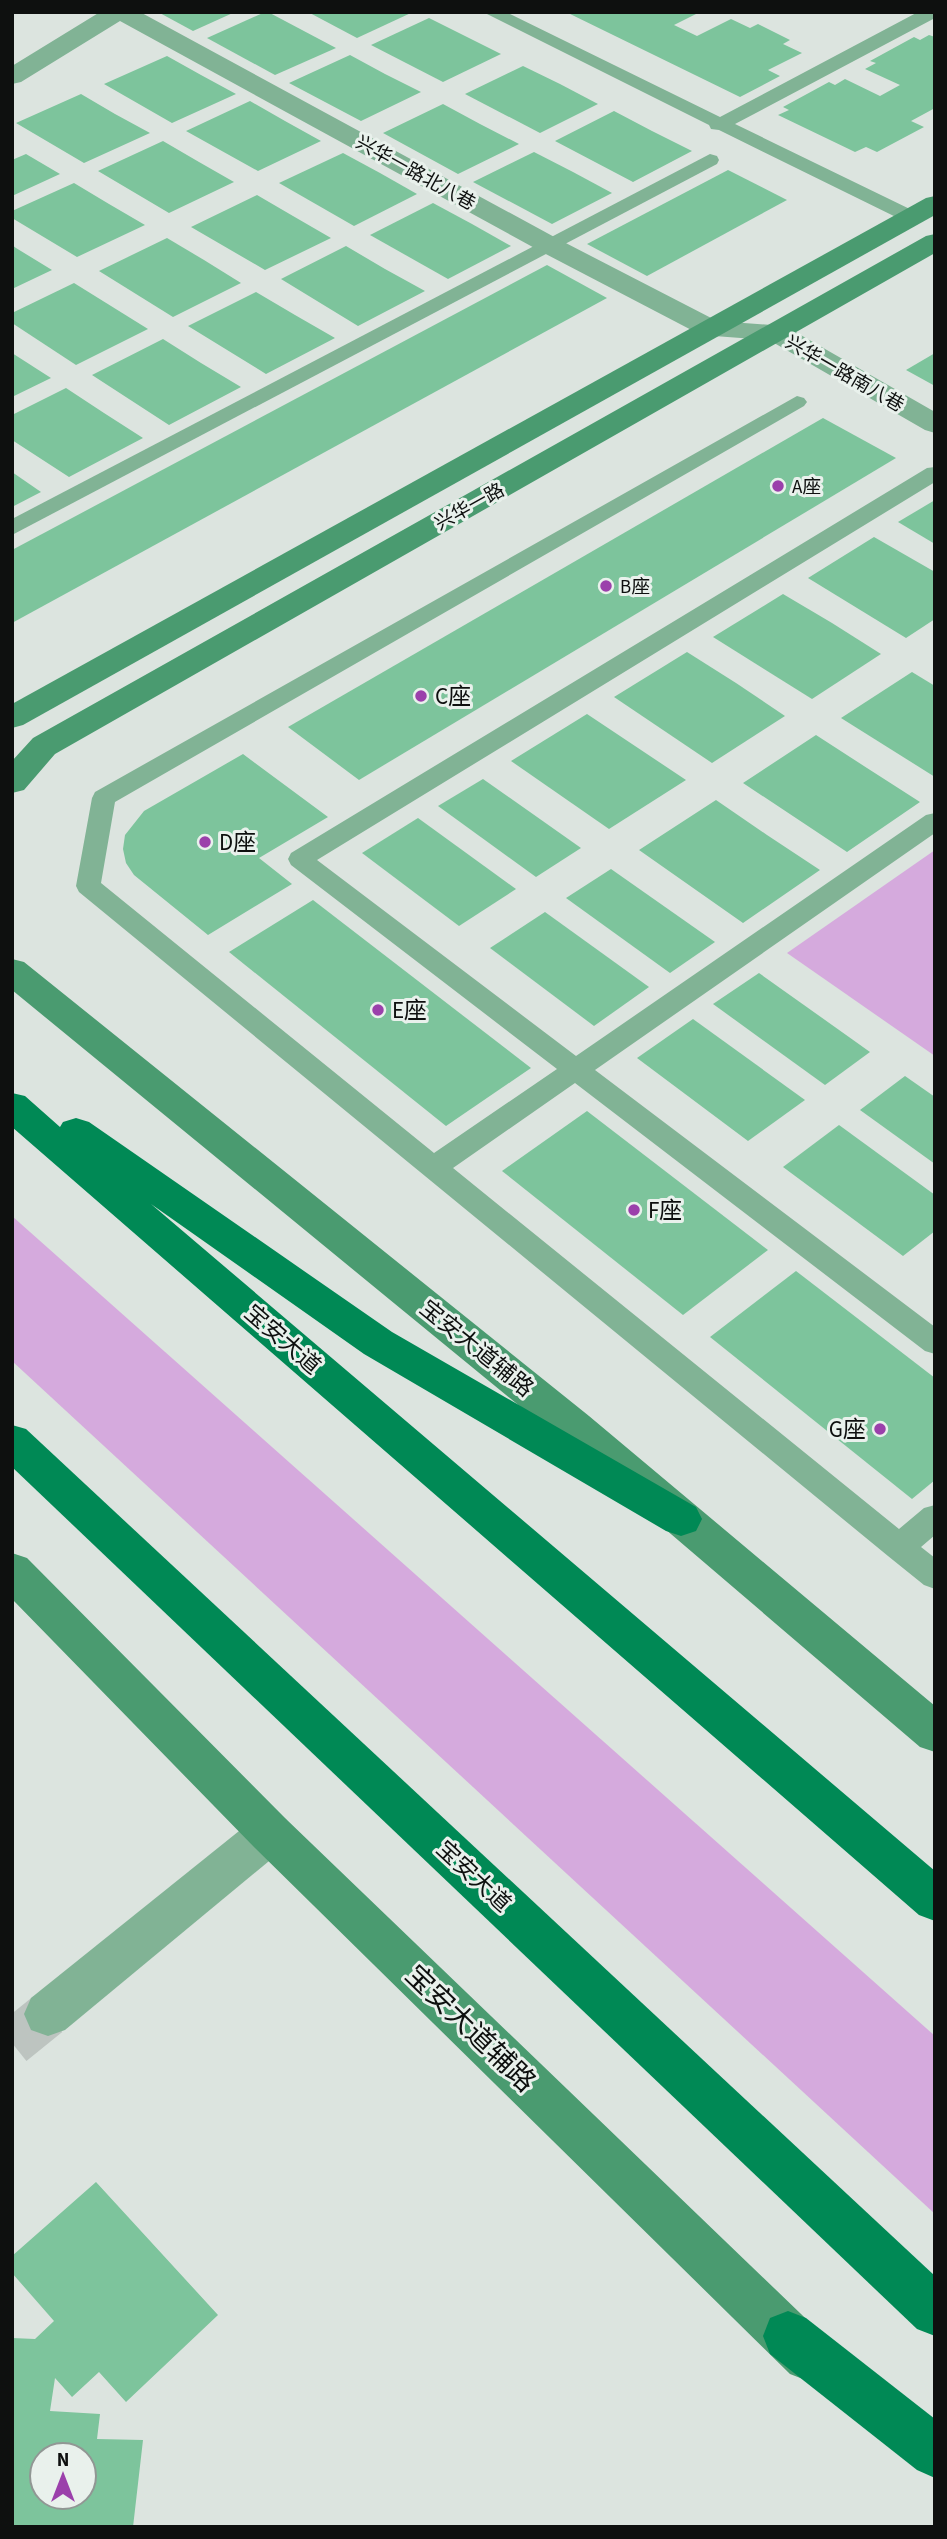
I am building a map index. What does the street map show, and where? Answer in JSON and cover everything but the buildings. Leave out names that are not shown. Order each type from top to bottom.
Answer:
[{"type":"main road","points":[[12,1088],[378,1343],[681,1519]]},
{"type":"main road","name":"宝安大道","points":[[12,1106],[935,1900]]},
{"type":"main road","name":"宝安大道","points":[[12,1441],[935,2311]]},
{"type":"main road","points":[[788,2336],[935,2452]]},
{"type":"street","points":[[12,77],[120,12]]},
{"type":"street","name":"兴华一路北八巷","points":[[120,12],[549,245],[711,329]]},
{"type":"street","name":"兴华一路","points":[[12,718],[923,211]]},
{"type":"street","name":"兴华一路","points":[[12,782],[44,746],[935,242]]},
{"type":"street","name":"兴华一路南八巷","points":[[711,329],[775,332],[935,424]]},
{"type":"street","name":"宝安大道辅路","points":[[12,971],[575,1428],[935,1733]]},
{"type":"street","name":"宝安大道辅路","points":[[12,1571],[271,1833],[935,2479]]},
{"type":"street","points":[[48,2014],[271,1833]]},
{"type":"lane","points":[[492,12],[718,125],[923,211]]},
{"type":"lane","points":[[718,125],[932,12]]},
{"type":"lane","points":[[12,528],[710,160]]},
{"type":"lane","points":[[797,402],[104,798],[88,887],[935,1576]]},
{"type":"lane","points":[[935,473],[300,859],[935,1343]]},
{"type":"lane","points":[[433,1168],[935,821]]},
{"type":"lane","points":[[899,1547],[935,1517]]},
{"type":"shaded area","points":[[935,850],[935,1056],[787,953]]},
{"type":"shaded area","points":[[12,1216],[935,2036],[935,2214],[12,1361]]},
{"type":"tunnel","points":[[12,2043],[48,2014]]},
{"type":"place","name":"A座","points":[[778,486]]},
{"type":"place","name":"B座","points":[[606,586]]},
{"type":"place","name":"C座","points":[[421,696]]},
{"type":"place","name":"D座","points":[[205,842]]},
{"type":"place","name":"E座","points":[[378,1010]]},
{"type":"place","name":"F座","points":[[634,1210]]},
{"type":"place","name":"G座","points":[[880,1429]]}]
